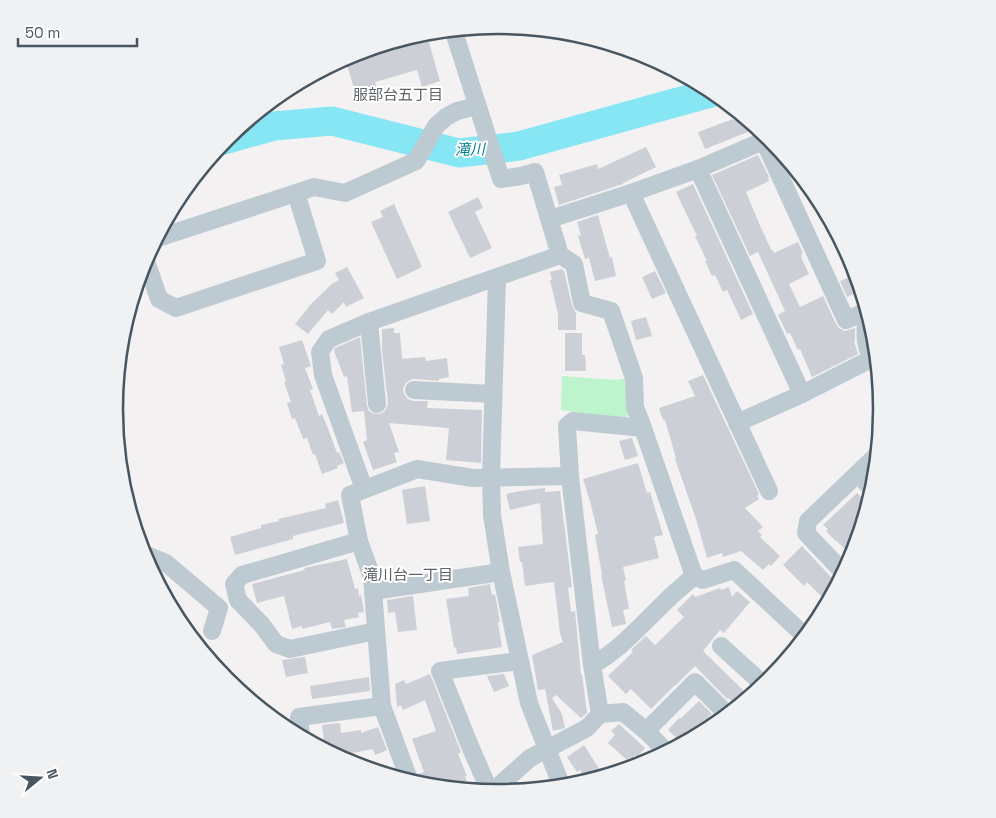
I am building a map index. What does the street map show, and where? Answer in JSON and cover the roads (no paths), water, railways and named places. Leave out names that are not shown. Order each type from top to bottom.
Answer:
[{"type":"street","points":[[454,37],[501,179],[535,172],[560,254],[574,264],[582,303],[611,311],[634,378],[635,407],[694,576],[703,580],[734,570],[800,631]]},
{"type":"street","points":[[165,236],[314,187],[345,193],[416,162],[436,126],[446,117],[457,111],[477,106]]},
{"type":"street","points":[[550,219],[631,194],[761,142]]},
{"type":"street","points":[[774,155],[846,320],[860,313]]},
{"type":"street","points":[[698,169],[802,394]]},
{"type":"street","points":[[149,270],[159,299],[176,308],[317,261],[296,193]]},
{"type":"street","points":[[631,194],[769,491]]},
{"type":"street","points":[[364,489],[322,375],[320,352],[329,339],[369,322],[560,254]]},
{"type":"street","points":[[497,278],[490,476],[492,515],[501,572],[529,703],[559,779]]},
{"type":"street","points":[[369,322],[377,404]]},
{"type":"street","points":[[737,423],[870,362]]},
{"type":"street","points":[[414,390],[493,394]]},
{"type":"street","points":[[600,714],[592,665],[570,476],[567,426],[573,420],[643,428]]},
{"type":"street","points":[[839,567],[806,533],[808,521],[869,463]]},
{"type":"street","points":[[406,772],[382,706],[372,577],[359,541],[350,495],[417,469],[473,478],[490,476],[570,476]]},
{"type":"street","points":[[858,474],[866,482]]},
{"type":"street","points":[[359,541],[242,575],[234,584],[238,600],[262,625],[276,644],[290,649],[376,630]]},
{"type":"street","points":[[153,558],[166,563],[219,608],[212,631]]},
{"type":"street","points":[[373,591],[501,572]]},
{"type":"street","points":[[592,665],[605,658],[694,576]]},
{"type":"street","points":[[721,646],[758,679]]},
{"type":"street","points":[[487,784],[440,671],[519,661]]},
{"type":"street","points":[[646,731],[694,682],[722,710]]},
{"type":"street","points":[[300,728],[299,717],[382,706]]},
{"type":"street","points":[[500,784],[530,758],[587,728],[600,714],[623,712],[662,747]]},
{"type":"waterway","name":"滝川","points":[[243,135],[274,126],[332,121],[459,153],[519,146],[703,95]]},
{"type":"district","name":"服部台五丁目","points":[[398,94]]},
{"type":"district","name":"滝川台一丁目","points":[[408,574]]}]
